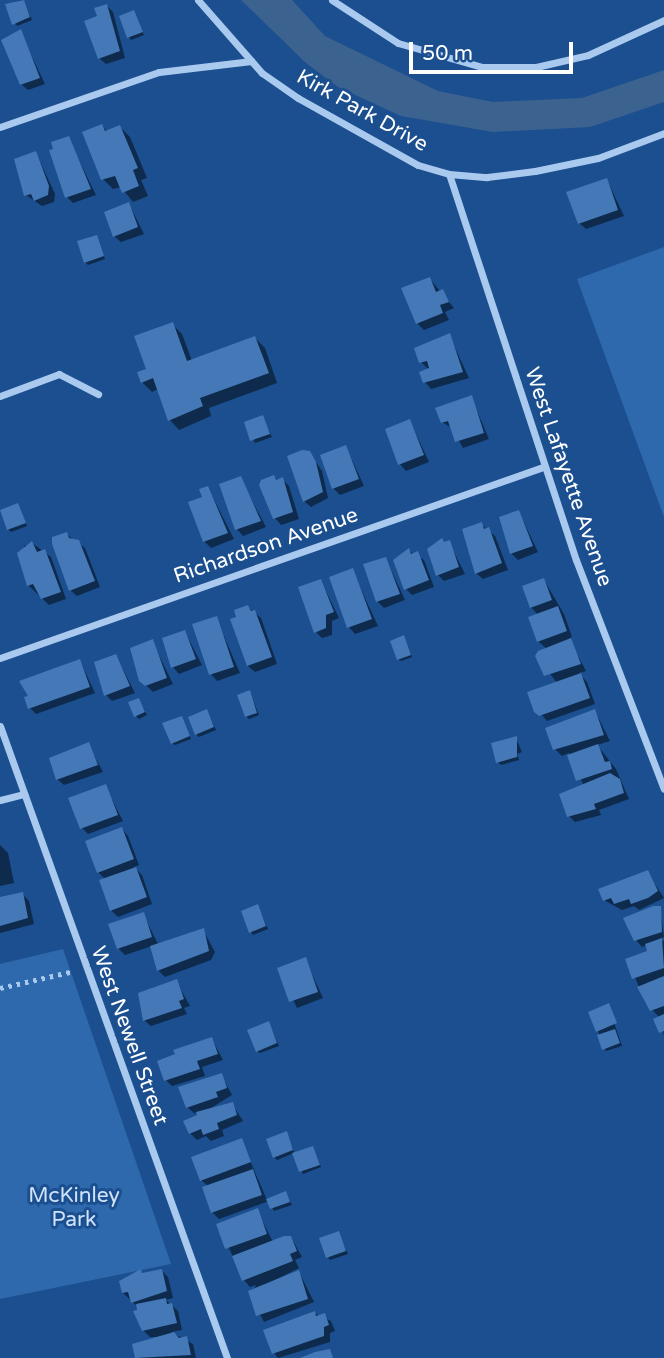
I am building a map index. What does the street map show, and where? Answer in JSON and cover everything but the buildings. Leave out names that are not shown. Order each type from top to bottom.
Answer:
[{"type":"street","name":"Kirk Park Drive","points":[[198,0],[251,61],[298,98],[418,165],[449,174],[487,177],[535,171],[598,158],[664,134]]},
{"type":"street","points":[[332,0],[398,43],[482,67],[536,67],[588,55],[664,19]]},
{"type":"street","points":[[0,127],[159,72],[251,61]]},
{"type":"street","name":"West Lafayette Avenue","points":[[449,174],[543,467],[664,789]]},
{"type":"street","points":[[0,396],[59,374],[98,394]]},
{"type":"street","name":"Richardson Avenue","points":[[0,658],[543,467]]},
{"type":"street","name":"West Newell Street","points":[[0,726],[227,1358]]},
{"type":"street","points":[[0,800],[24,794]]},
{"type":"path","points":[[0,988],[85,968]]},
{"type":"green space","points":[[664,247],[664,517],[577,279]]},
{"type":"green space","name":"McKinley Park","points":[[63,949],[171,1264],[0,1299],[0,964]]},
{"type":"shaded area","points":[[241,0],[292,0],[325,36],[438,91],[493,102],[582,98],[664,70],[664,102],[590,127],[493,132],[401,116],[338,87],[306,63]]}]
